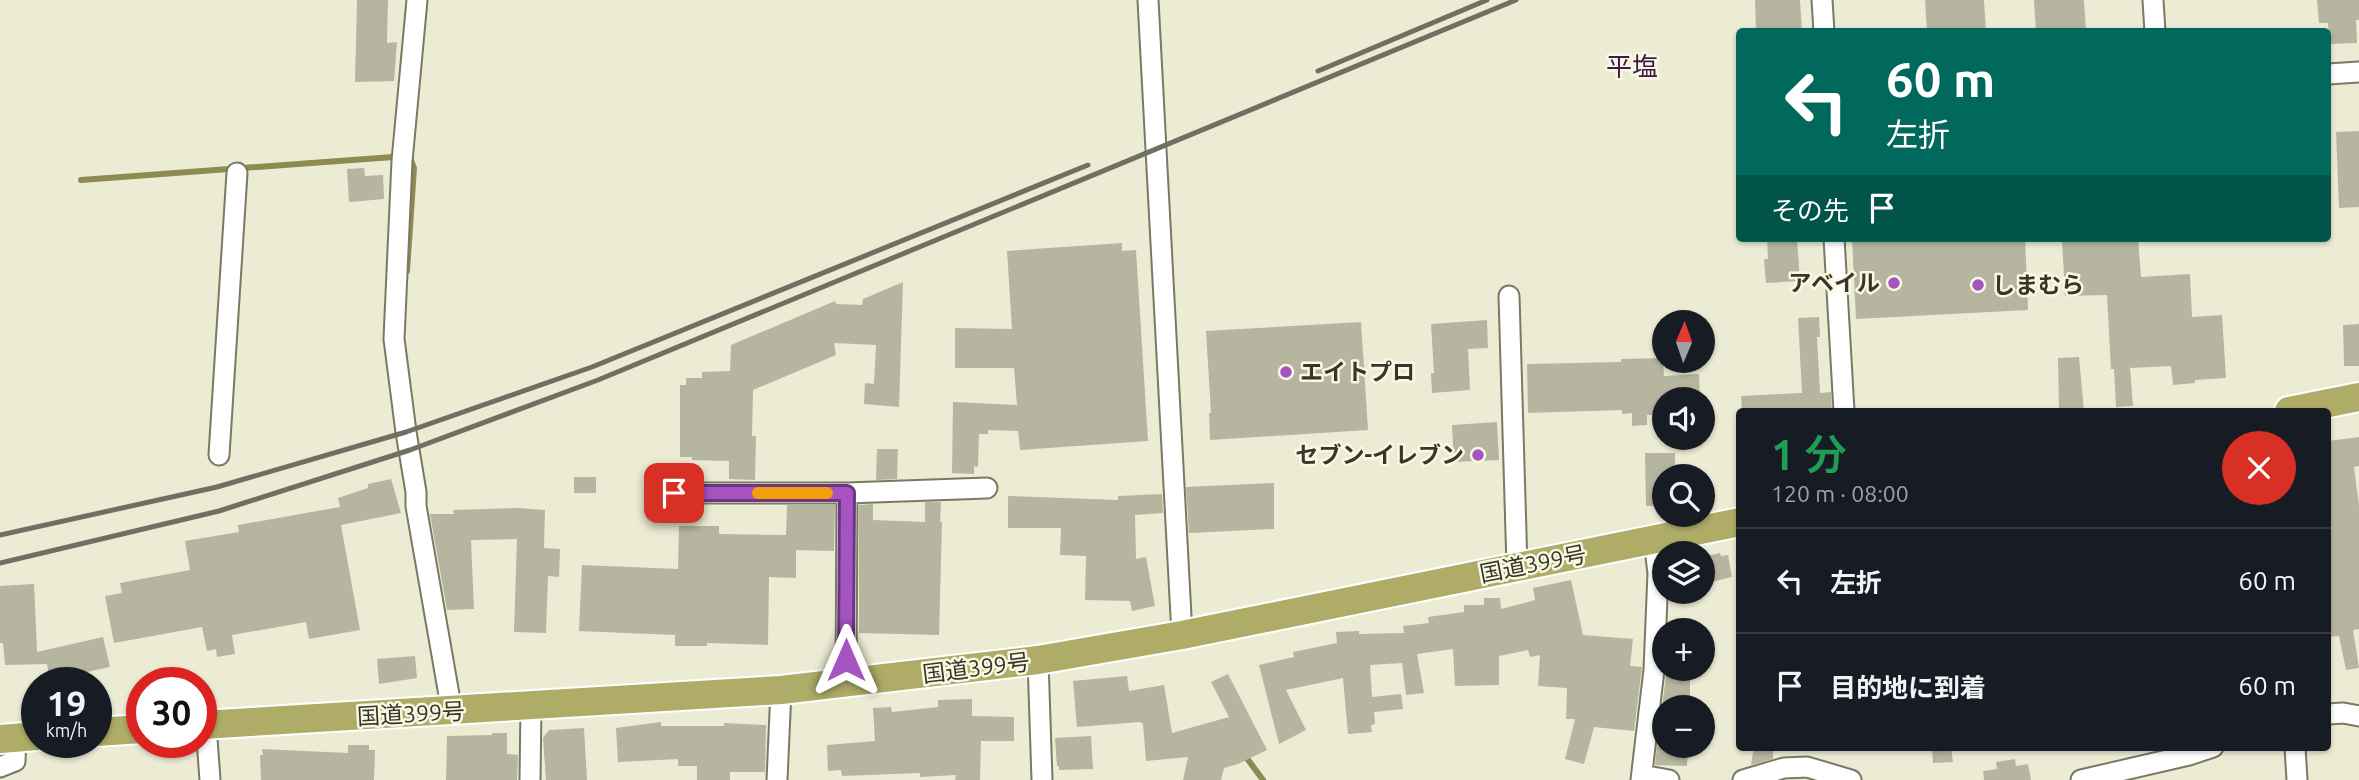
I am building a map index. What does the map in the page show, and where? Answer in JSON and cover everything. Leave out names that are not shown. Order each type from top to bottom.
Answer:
[{"type":"highway","points":[[2304,408],[2359,397]]},
{"type":"highway","name":"国道399号","points":[[217,724],[781,690],[1038,660],[1182,635],[1736,524]]},
{"type":"street","points":[[417,0],[402,161],[394,338],[416,506],[452,712]]},
{"type":"street","points":[[1148,0],[1182,635]]},
{"type":"street","points":[[1822,0],[1824,28]]},
{"type":"street","points":[[2153,0],[2155,28]]},
{"type":"street","points":[[2331,74],[2359,72]]},
{"type":"street","points":[[219,455],[237,173]]},
{"type":"street","points":[[1834,242],[1844,408]]},
{"type":"street","points":[[1509,296],[1517,567]]},
{"type":"street","points":[[674,493],[847,493],[987,488]]},
{"type":"street","points":[[846,683],[847,493]]},
{"type":"street","points":[[1654,540],[1658,573],[1654,670],[1642,777],[1669,780]]},
{"type":"street","points":[[1038,660],[1042,780]]},
{"type":"street","points":[[777,780],[781,690]]},
{"type":"street","points":[[530,780],[531,706]]},
{"type":"street","points":[[2331,714],[2359,716]]},
{"type":"street","points":[[0,767],[15,761],[18,738]]},
{"type":"street","points":[[2081,780],[2201,751]]},
{"type":"street","points":[[2295,751],[2297,780]]},
{"type":"street","points":[[208,758],[210,780]]},
{"type":"street","points":[[1743,780],[1784,768],[1807,766],[1851,780]]},
{"type":"building","points":[[357,0],[388,0],[387,43],[397,42],[394,81],[355,82]]},
{"type":"building","points":[[1755,0],[1800,0],[1802,28],[1756,28]]},
{"type":"building","points":[[1925,0],[1984,0],[1986,28],[1927,28]]},
{"type":"building","points":[[2034,0],[2084,0],[2086,28],[2036,28]]},
{"type":"building","points":[[2317,0],[2359,0],[2357,43],[2331,44],[2331,28],[2328,28],[2328,23],[2319,23]]},
{"type":"building","points":[[2359,131],[2359,207],[2339,208],[2336,132]]},
{"type":"building","points":[[364,168],[365,176],[383,175],[384,199],[349,202],[347,169]]},
{"type":"building","points":[[1767,242],[1797,242],[1800,281],[1766,283],[1764,259],[1768,259]]},
{"type":"building","points":[[1852,242],[2025,242],[2028,310],[1856,319]]},
{"type":"building","points":[[2062,242],[2138,242],[2141,277],[2190,274],[2192,317],[2222,315],[2226,378],[2173,385],[2171,366],[2130,368],[2133,406],[2116,407],[2107,295],[2065,296]]},
{"type":"building","points":[[1122,243],[1122,251],[1136,250],[1148,441],[1020,450],[1018,431],[988,430],[988,434],[979,434],[978,467],[974,466],[974,474],[952,473],[953,402],[1017,405],[1014,368],[955,368],[955,328],[1012,329],[1007,251]]},
{"type":"building","points":[[903,282],[899,407],[864,404],[865,383],[874,384],[876,345],[834,343],[836,355],[753,390],[755,480],[729,479],[729,461],[680,457],[680,385],[686,385],[686,378],[702,378],[702,372],[730,371],[731,345],[835,301],[836,304],[862,305],[863,299]]},
{"type":"building","points":[[1819,317],[1820,337],[1817,337],[1820,393],[1831,392],[1832,408],[1742,408],[1741,396],[1802,393],[1798,318]]},
{"type":"building","points":[[1487,320],[1488,348],[1468,349],[1470,390],[1432,393],[1431,373],[1434,373],[1431,324]]},
{"type":"building","name":"エイトプロ","points":[[1361,322],[1368,430],[1210,440],[1206,331]]},
{"type":"building","points":[[2359,324],[2359,366],[2344,366],[2343,325]]},
{"type":"building","points":[[2079,357],[2084,408],[2059,408],[2058,358]]},
{"type":"building","points":[[1652,358],[1652,373],[1664,373],[1664,376],[1699,374],[1700,387],[1652,387],[1652,415],[1647,415],[1647,425],[1632,426],[1632,413],[1622,414],[1622,410],[1528,413],[1527,364],[1621,362],[1621,359]]},
{"type":"building","points":[[1497,422],[1499,460],[1454,462],[1452,425]]},
{"type":"building","points":[[2359,437],[2359,466],[2354,467],[2359,506],[2359,629],[2353,630],[2359,668],[2346,670],[2339,636],[2331,637],[2331,441]]},
{"type":"building","points":[[877,449],[898,449],[897,479],[876,480]]},
{"type":"building","points":[[1645,453],[1675,453],[1675,464],[1652,464],[1652,506],[1646,506]]},
{"type":"building","points":[[574,477],[596,477],[596,493],[574,493]]},
{"type":"building","points":[[391,479],[401,513],[341,525],[360,630],[309,639],[306,622],[232,635],[235,654],[217,657],[216,649],[207,651],[202,627],[114,643],[105,596],[122,593],[120,583],[190,570],[185,541],[239,532],[238,525],[340,507],[338,498],[368,488],[368,484]]},
{"type":"building","points":[[1274,483],[1274,529],[1189,533],[1186,487]]},
{"type":"building","points":[[1162,494],[1163,513],[1135,515],[1136,559],[1146,557],[1155,606],[1132,611],[1130,601],[1085,600],[1086,556],[1060,555],[1061,528],[1008,528],[1008,496],[1118,500],[1118,496]]},
{"type":"building","points":[[925,502],[941,502],[939,635],[859,633],[859,505],[873,504],[873,520],[925,522]]},
{"type":"building","points":[[787,505],[835,505],[834,551],[796,550],[796,578],[769,577],[768,645],[707,643],[707,646],[675,646],[675,635],[579,631],[582,565],[678,569],[679,526],[719,526],[719,534],[786,535]]},
{"type":"building","points":[[453,510],[545,510],[544,548],[560,549],[559,577],[548,576],[546,633],[514,632],[517,539],[471,540],[474,609],[447,610],[430,514],[454,514]]},
{"type":"building","points":[[1715,554],[1728,555],[1732,577],[1715,581]]},
{"type":"building","points":[[1571,580],[1583,635],[1633,639],[1630,666],[1642,667],[1634,731],[1594,727],[1584,764],[1565,759],[1575,719],[1566,719],[1567,688],[1538,686],[1540,655],[1530,657],[1528,650],[1499,656],[1499,685],[1455,686],[1453,649],[1417,654],[1424,693],[1406,695],[1402,663],[1370,665],[1372,697],[1401,694],[1403,709],[1374,712],[1375,724],[1371,725],[1372,732],[1348,734],[1343,678],[1286,690],[1306,730],[1279,744],[1259,665],[1294,657],[1293,652],[1337,643],[1336,632],[1404,633],[1403,626],[1429,623],[1428,617],[1464,612],[1464,605],[1484,605],[1484,598],[1500,598],[1501,609],[1535,600],[1533,588]]},
{"type":"building","points":[[34,584],[37,652],[103,637],[110,667],[5,665],[3,643],[0,643],[0,586]]},
{"type":"building","points":[[415,656],[417,678],[379,684],[377,659]]},
{"type":"building","points":[[1228,674],[1267,750],[1224,768],[1221,780],[1183,780],[1188,757],[1146,761],[1143,724],[1140,722],[1077,727],[1073,681],[1127,676],[1129,691],[1164,685],[1172,733],[1229,717],[1211,682]]},
{"type":"building","points":[[1665,681],[1690,681],[1690,695],[1664,695]]},
{"type":"building","points":[[972,699],[972,716],[1014,717],[1014,741],[981,741],[980,780],[955,780],[956,775],[920,777],[920,773],[842,776],[841,770],[828,771],[827,745],[875,741],[873,708],[891,707],[892,712],[938,707],[938,700]]},
{"type":"building","points":[[661,722],[661,726],[724,726],[724,723],[766,725],[765,772],[730,772],[730,780],[697,780],[697,766],[678,766],[678,759],[618,762],[616,728]]},
{"type":"building","points":[[584,728],[587,780],[546,780],[543,738],[549,730]]},
{"type":"building","points":[[507,733],[507,754],[518,755],[517,780],[446,780],[447,736]]},
{"type":"building","points":[[1091,736],[1093,769],[1059,770],[1055,738]]},
{"type":"building","points":[[348,745],[369,745],[369,750],[375,750],[374,780],[261,780],[262,749],[348,753]]},
{"type":"building","points":[[1753,751],[1773,751],[1773,759],[1751,765]]},
{"type":"building","points":[[1932,751],[1952,751],[1953,762],[1933,763]]},
{"type":"building","points":[[1656,758],[1687,758],[1687,766],[1655,765]]},
{"type":"building","points":[[2015,759],[2016,766],[2028,764],[2031,780],[1984,780],[1983,771],[1997,769],[1996,762]]},
{"type":"waterway","points":[[81,180],[393,157]]},
{"type":"waterway","points":[[407,271],[414,168],[410,158]]},
{"type":"waterway","points":[[1243,753],[1263,780]]},
{"type":"railway","points":[[1318,71],[1487,0]]},
{"type":"railway","points":[[0,563],[219,511],[410,450],[598,380],[1516,0]]},
{"type":"railway","points":[[0,535],[217,487],[406,432],[592,367],[1088,165]]},
{"type":"slow traffic","points":[[758,493],[827,493]]},
{"type":"place","name":"アベイル","points":[[1894,283]]},
{"type":"place","name":"しまむら","points":[[1978,285]]},
{"type":"place","name":"エイトプロ","points":[[1286,372]]},
{"type":"place","name":"セブン-イレブン","points":[[1478,455]]},
{"type":"district","name":"平塩","points":[[1632,67]]},
{"type":"route","points":[[674,493],[847,493],[846,660]]}]
